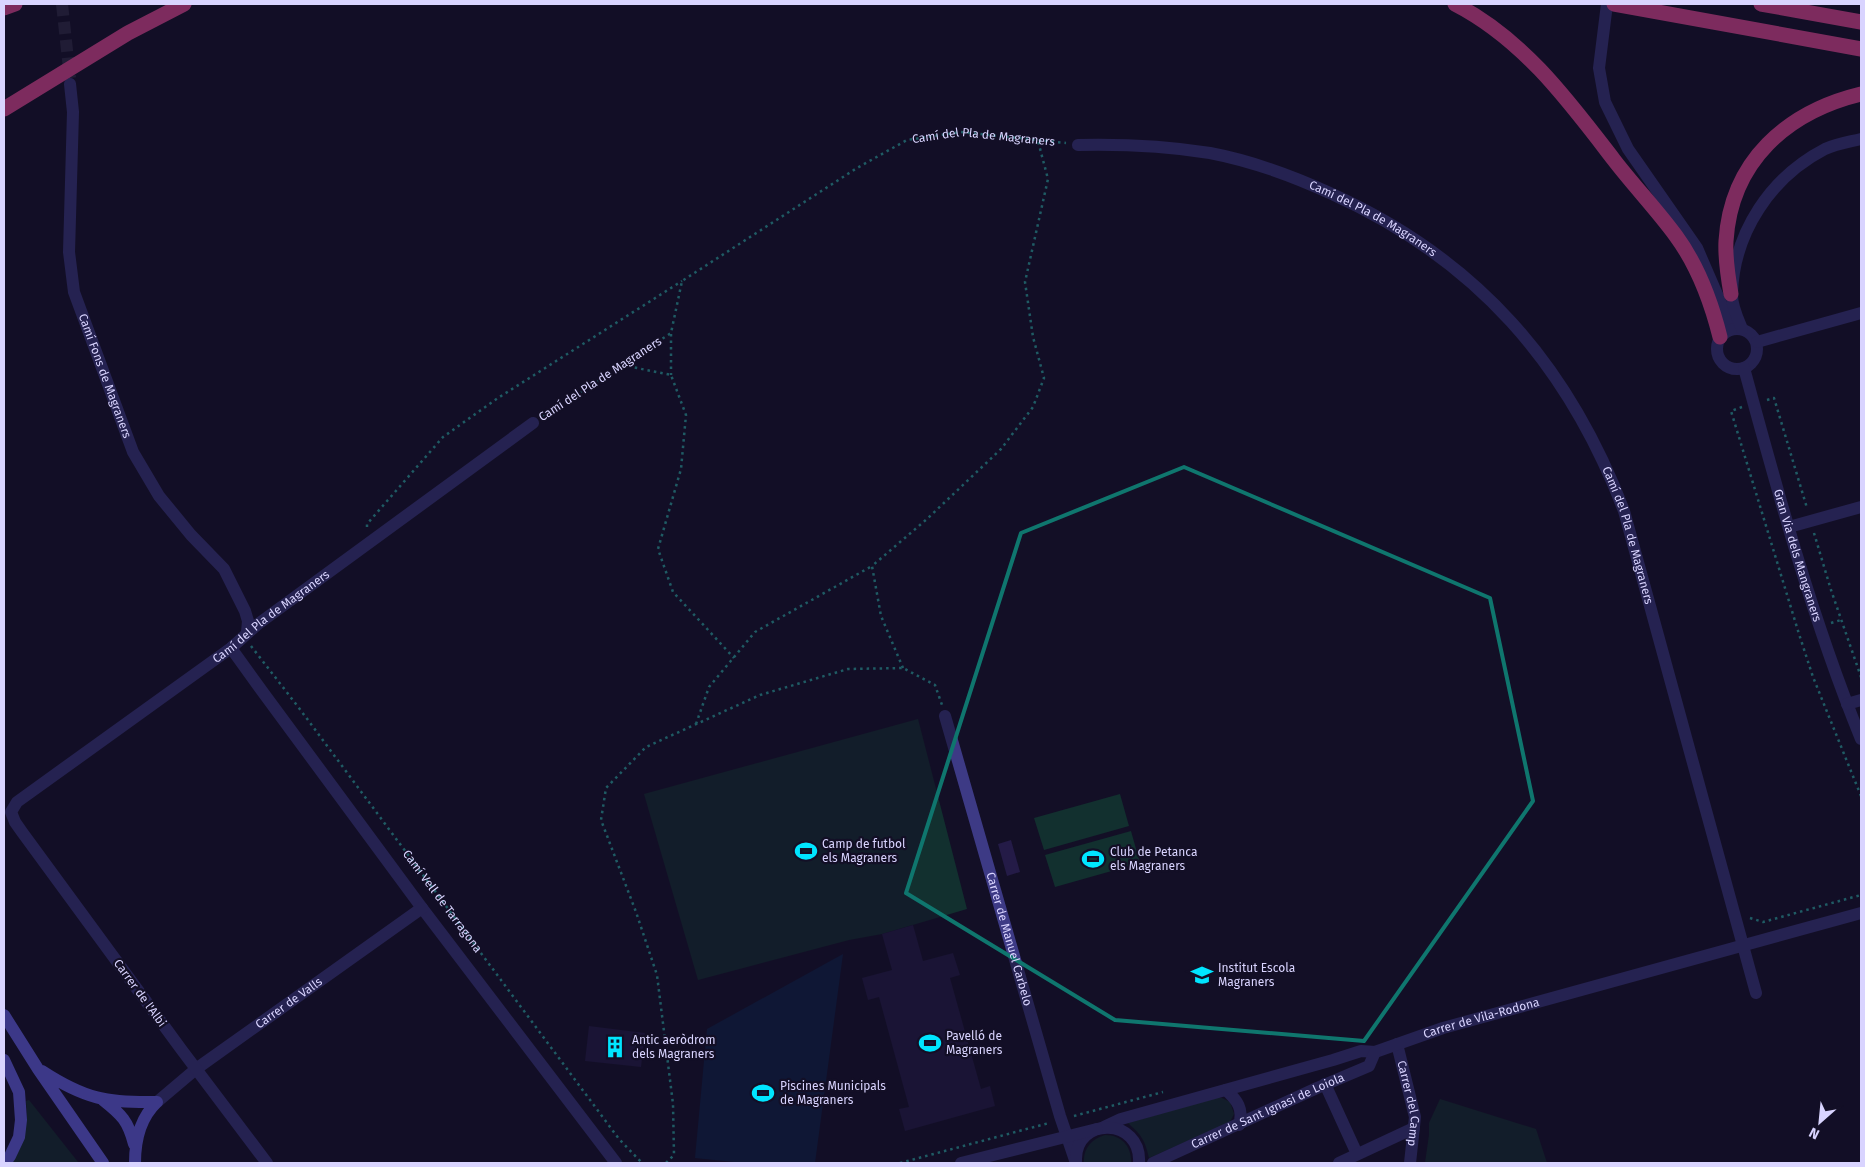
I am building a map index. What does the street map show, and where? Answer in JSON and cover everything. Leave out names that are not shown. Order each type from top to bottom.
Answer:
[{"type":"highway","points":[[4,8],[15,4]]},
{"type":"highway","points":[[4,109],[92,54],[184,4]]},
{"type":"highway","points":[[1455,4],[1496,30],[1530,58],[1559,90],[1677,237],[1732,332]]},
{"type":"highway","points":[[1614,4],[1861,49]]},
{"type":"highway","points":[[1761,4],[1861,22]]},
{"type":"highway","points":[[1731,294],[1726,255],[1728,218],[1736,194],[1750,166],[1776,134],[1798,118],[1841,99],[1861,94]]},
{"type":"street","points":[[1606,4],[1599,68],[1608,110],[1628,150],[1696,248],[1732,332]]},
{"type":"street","name":"Camí Fons de Magraners","points":[[70,84],[73,112],[69,252],[74,292],[134,452],[159,496],[191,535],[224,569],[248,621],[245,634]]},
{"type":"street","points":[[1732,332],[1751,334],[1757,342],[1756,358],[1751,364],[1737,370],[1723,364],[1716,351],[1732,332],[1731,294],[1740,248],[1754,217],[1770,192],[1792,170],[1826,148],[1861,139]]},
{"type":"street","name":"Camí del Pla de Magraners","points":[[1078,145],[1152,146],[1210,154],[1248,162],[1313,186],[1373,214],[1427,247],[1477,287],[1526,338],[1547,364],[1583,420],[1612,478],[1624,511],[1756,993]]},
{"type":"street","points":[[1757,342],[1861,313]]},
{"type":"street","name":"Gran Via dels Mangraners","points":[[1744,368],[1789,527],[1821,630],[1861,738]]},
{"type":"street","name":"Camí del Pla de Magraners","points":[[15,822],[11,812],[17,802],[231,648],[245,634],[533,423]]},
{"type":"street","points":[[1789,527],[1861,507]]},
{"type":"street","name":"Camí Vell de Tarragona","points":[[231,648],[422,908],[616,1163]]},
{"type":"street","points":[[1847,704],[1861,700]]},
{"type":"street","name":"Carrer de Manuel Carbelo","points":[[945,716],[1076,1163]]},
{"type":"street","name":"Carrer de l'Albi","points":[[15,822],[267,1163]]},
{"type":"street","name":"Carrer de Valls","points":[[157,1102],[196,1069],[422,908]]},
{"type":"street","name":"Carrer de Vila-Rodona","points":[[962,1163],[1100,1128],[1121,1119],[1361,1051],[1375,1052],[1443,1028],[1861,913]]},
{"type":"street","points":[[4,1015],[38,1069],[103,1163]]},
{"type":"street","name":"Carrer del Camp","points":[[1397,1044],[1403,1075],[1415,1117],[1410,1163]]},
{"type":"street","name":"Carrer de Sant Ignasi de Loiola","points":[[1153,1163],[1325,1084],[1369,1066],[1375,1052]]},
{"type":"street","points":[[4,1060],[20,1092],[21,1120],[19,1137],[5,1163]]},
{"type":"street","points":[[38,1069],[78,1092],[103,1100],[157,1102]]},
{"type":"street","points":[[1325,1084],[1357,1154]]},
{"type":"street","points":[[1226,1090],[1238,1103],[1241,1114],[1239,1125]]},
{"type":"street","points":[[103,1100],[126,1121],[130,1128],[135,1149]]},
{"type":"street","points":[[135,1163],[135,1149],[139,1129],[146,1115],[157,1102]]},
{"type":"street","points":[[1076,1163],[1080,1142],[1090,1132],[1100,1128],[1118,1129],[1130,1136],[1138,1148],[1139,1163]]},
{"type":"street","points":[[1339,1163],[1414,1128]]},
{"type":"path","name":"Camí del Pla de Magraners","points":[[533,423],[670,333],[682,281],[857,168],[907,140],[961,132],[1078,145]]},
{"type":"path","points":[[696,724],[709,687],[755,632],[872,566],[927,519],[1001,449],[1033,407],[1044,378],[1034,337],[1025,282],[1048,179],[1038,140]]},
{"type":"path","points":[[366,545],[367,524],[444,437],[498,398],[682,281]]},
{"type":"path","points":[[670,333],[671,374],[686,415],[681,469],[658,549],[673,592],[734,658]]},
{"type":"path","points":[[622,365],[671,374]]},
{"type":"path","points":[[1774,398],[1831,590],[1861,677]]},
{"type":"path","points":[[1731,411],[1813,677],[1861,796]]},
{"type":"path","points":[[872,566],[881,616],[902,668]]},
{"type":"path","name":"Camí Vell de Tarragona","points":[[245,634],[620,1139],[642,1163]]},
{"type":"path","points":[[666,1163],[674,1155],[673,1104],[657,975],[636,912],[601,820],[606,788],[646,747],[760,695],[848,669],[902,668],[935,685],[945,716]]},
{"type":"path","points":[[1737,918],[1747,917],[1763,922],[1861,895]]},
{"type":"path","points":[[900,1163],[1163,1092]]},
{"type":"highlighted area","points":[[1184,467],[1490,598],[1533,801],[1364,1041],[1115,1020],[906,893],[1021,533]]},
{"type":"green space","name":"Camp de futbol els Magraners","points":[[918,719],[967,909],[882,934],[849,940],[698,980],[644,794]]},
{"type":"green space","name":"Club de Petanca els Magraners","points":[[1120,794],[1129,826],[1044,850],[1034,818]]},
{"type":"green space","name":"Club de Petanca els Magraners","points":[[1131,831],[1140,863],[1055,887],[1045,855]]},
{"type":"green space","points":[[1216,1098],[1222,1098],[1230,1102],[1234,1114],[1230,1122],[1149,1158],[1142,1138],[1128,1123]]},
{"type":"green space","points":[[1440,1099],[1536,1129],[1547,1163],[1425,1163],[1429,1123]]},
{"type":"green space","points":[[29,1100],[78,1163],[11,1163],[26,1126],[26,1101]]},
{"type":"green space","points":[[1105,1135],[1116,1137],[1125,1143],[1130,1152],[1131,1163],[1084,1163],[1085,1153],[1089,1145]]},
{"type":"water","name":"Piscines Municipals de Magraners","points":[[843,954],[815,1163],[744,1163],[695,1158],[707,1029]]},
{"type":"building","points":[[1011,840],[1020,872],[1007,876],[998,844]]},
{"type":"building","name":"Pavelló de Magraners","points":[[913,925],[923,961],[953,953],[960,975],[950,978],[981,1089],[990,1086],[995,1106],[905,1131],[899,1109],[909,1107],[879,997],[868,1000],[862,978],[892,970],[882,934]]},
{"type":"building","name":"Antic aeròdrom dels Magraners","points":[[589,1026],[645,1033],[641,1067],[585,1061]]},
{"type":"tunnel","points":[[62,4],[70,78]]},
{"type":"place","name":"Camp de futbol els Magraners","points":[[806,851]]},
{"type":"place","name":"Club de Petanca els Magraners","points":[[1093,859]]},
{"type":"place","name":"Institut Escola Magraners","points":[[1202,975]]},
{"type":"place","name":"Pavelló de Magraners","points":[[930,1043]]},
{"type":"place","name":"Antic aeròdrom dels Magraners","points":[[615,1047]]},
{"type":"place","name":"Piscines Municipals de Magraners","points":[[763,1093]]}]
